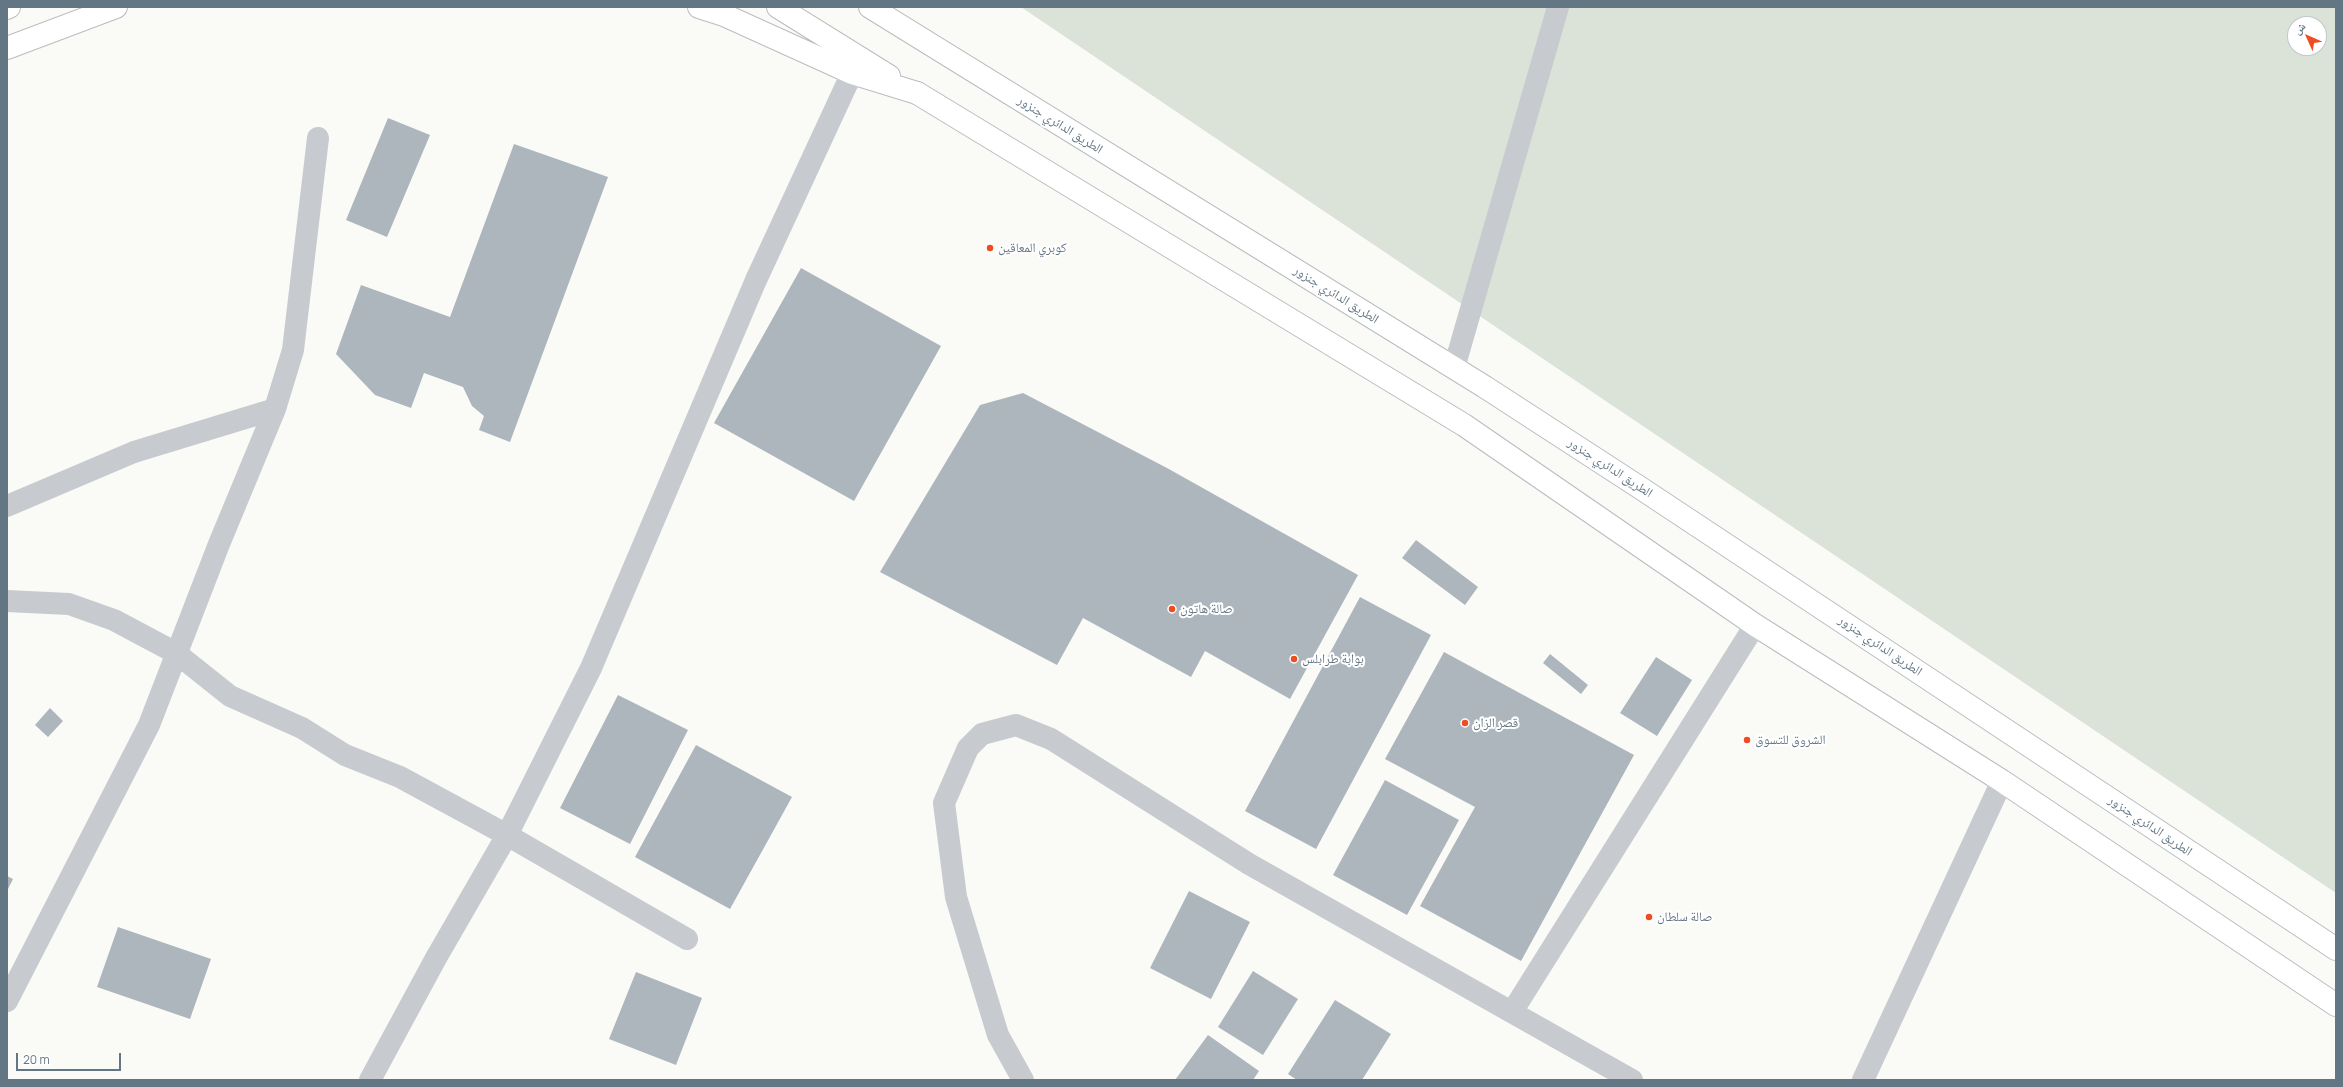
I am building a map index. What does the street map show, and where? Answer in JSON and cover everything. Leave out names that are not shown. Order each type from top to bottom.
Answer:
[{"type":"main road","points":[[7,48],[116,7]]},
{"type":"main road","points":[[699,7],[724,16],[852,73],[917,94]]},
{"type":"main road","points":[[778,7],[917,94],[1464,425],[1755,625],[2002,782],[2336,1005]]},
{"type":"main road","name":"الطريق الدائري جنزور","points":[[870,7],[1454,368],[1639,487],[2336,949]]},
{"type":"street","points":[[1454,368],[1558,7]]},
{"type":"street","points":[[370,1080],[436,958],[507,835],[591,668],[756,280],[852,73]]},
{"type":"street","points":[[7,1001],[149,725],[176,653],[274,409],[293,350],[318,138]]},
{"type":"street","points":[[7,506],[134,452],[274,409]]},
{"type":"street","points":[[7,601],[69,604],[114,620],[176,653],[230,696],[302,728],[345,755],[400,778],[507,835],[687,939]]},
{"type":"street","points":[[1512,1012],[1755,625]]},
{"type":"street","points":[[1022,1080],[998,1035],[956,897],[944,803],[968,748],[982,734],[1016,726],[1051,739],[1248,864],[1632,1080]]},
{"type":"street","points":[[1863,1080],[2002,782]]},
{"type":"shaded area","points":[[1021,7],[2336,7],[2336,893]]},
{"type":"building","points":[[388,118],[430,135],[387,237],[346,220]]},
{"type":"building","points":[[514,144],[608,177],[510,442],[479,430],[484,416],[472,406],[463,387],[424,373],[411,408],[375,395],[336,354],[361,285],[450,317]]},
{"type":"building","points":[[801,268],[941,346],[854,501],[714,423]]},
{"type":"building","points":[[1023,393],[1167,468],[1358,575],[1290,699],[1205,651],[1191,677],[1083,618],[1057,665],[880,572],[980,405]]},
{"type":"building","points":[[1416,540],[1478,587],[1465,605],[1402,558]]},
{"type":"building","points":[[1360,597],[1431,635],[1316,849],[1245,811]]},
{"type":"building","points":[[1444,652],[1634,755],[1521,961],[1420,906],[1475,807],[1385,759]]},
{"type":"building","points":[[1550,654],[1588,685],[1581,694],[1543,663]]},
{"type":"building","points":[[1656,657],[1692,680],[1657,736],[1620,713]]},
{"type":"building","points":[[618,695],[688,730],[630,844],[560,808]]},
{"type":"building","points":[[50,708],[63,721],[48,737],[35,725]]},
{"type":"building","points":[[696,745],[792,797],[730,909],[635,857]]},
{"type":"building","points":[[1385,780],[1459,820],[1407,915],[1333,875]]},
{"type":"building","points":[[7,876],[13,879],[7,891]]},
{"type":"building","points":[[1189,891],[1250,922],[1211,999],[1150,968]]},
{"type":"building","points":[[118,927],[211,959],[190,1019],[97,987]]},
{"type":"building","points":[[1253,971],[1298,999],[1263,1055],[1218,1027]]},
{"type":"building","points":[[636,972],[702,998],[676,1065],[609,1039]]},
{"type":"building","points":[[1335,1000],[1391,1034],[1362,1080],[1297,1080],[1288,1074]]},
{"type":"building","points":[[1208,1035],[1259,1071],[1253,1080],[1175,1080]]},
{"type":"place","name":"كوبري المعاقين","points":[[990,248]]},
{"type":"place","name":"صالة هاتون","points":[[1172,609]]},
{"type":"place","name":"بوابة طرابلس","points":[[1294,659]]},
{"type":"place","name":"قصر الزان","points":[[1465,723]]},
{"type":"place","name":"الشروق للتسوق","points":[[1747,740]]},
{"type":"place","name":"صالة سلطان","points":[[1649,917]]}]
